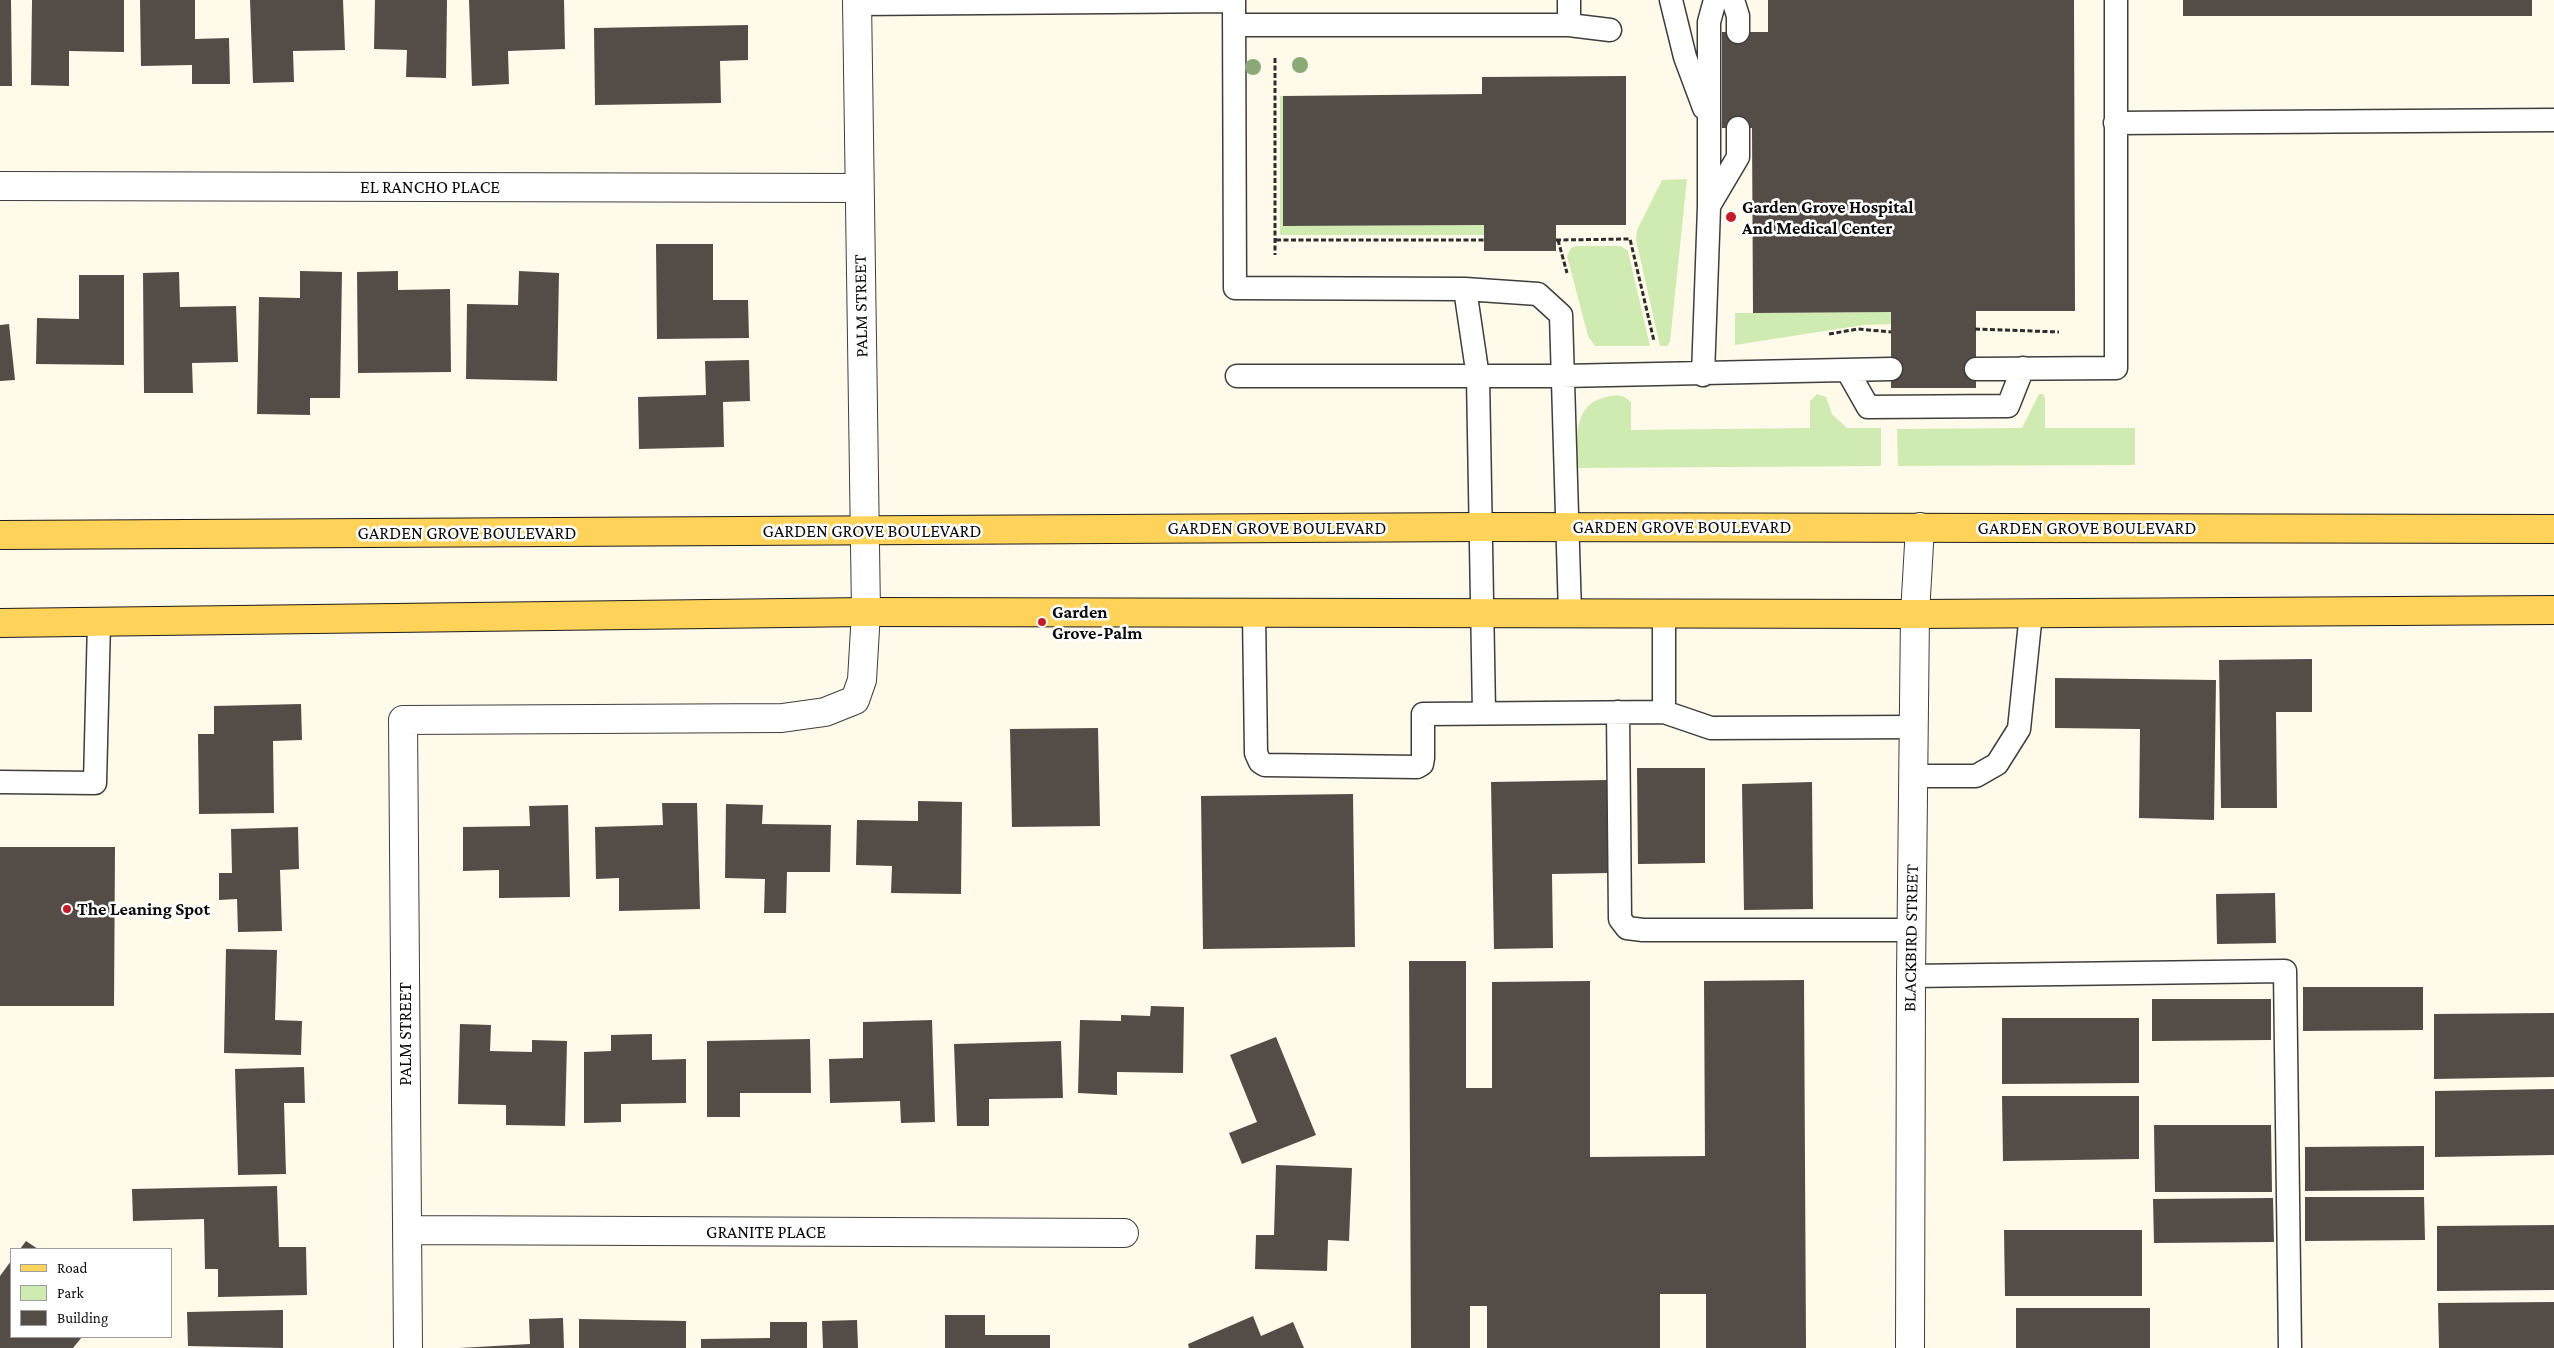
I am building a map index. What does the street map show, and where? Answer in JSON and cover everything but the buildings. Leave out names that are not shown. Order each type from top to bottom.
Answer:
[{"type":"main road","name":"GARDEN GROVE BOULEVARD","points":[[0,535],[1481,527],[2554,529]]},
{"type":"main road","points":[[0,623],[866,612],[1915,614],[2554,610]]},
{"type":"street","name":"PALM STREET","points":[[408,1348],[403,720],[782,718],[825,712],[855,700],[862,680],[866,612],[857,2]]},
{"type":"street","name":"EL RANCHO PLACE","points":[[0,186],[859,188]]},
{"type":"street","name":"BLACKBIRD STREET","points":[[1910,1348],[1911,930],[1915,614],[1920,527]]},
{"type":"street","name":"GRANITE PLACE","points":[[407,1230],[1124,1233]]},
{"type":"lane","points":[[857,2],[1234,0],[1235,288],[1465,289],[1538,294],[1561,315],[1570,614]]},
{"type":"lane","points":[[1569,0],[1569,25]]},
{"type":"lane","points":[[1671,0],[1685,57],[1709,121]]},
{"type":"lane","points":[[1703,375],[1709,206],[1710,22],[1715,0]]},
{"type":"lane","points":[[1734,0],[1738,16],[1738,32]]},
{"type":"lane","points":[[1976,369],[2116,368],[2116,0]]},
{"type":"lane","points":[[1234,25],[1569,25],[1610,30]]},
{"type":"lane","points":[[2115,123],[2554,120]]},
{"type":"lane","points":[[1709,206],[1738,157],[1738,128]]},
{"type":"lane","points":[[1465,289],[1478,377],[1484,712]]},
{"type":"lane","points":[[1847,370],[1868,407],[2008,406],[2023,368]]},
{"type":"lane","points":[[1237,376],[1478,377],[1703,375],[1891,370]]},
{"type":"lane","points":[[1254,613],[1256,753],[1260,762],[1265,765],[1417,767],[1422,764],[1423,758],[1423,714],[1664,712],[1711,728],[1914,727]]},
{"type":"lane","points":[[1913,776],[1976,776],[1997,764],[2018,729],[2031,613]]},
{"type":"lane","points":[[1664,614],[1664,712]]},
{"type":"lane","points":[[0,782],[95,783],[99,622]]},
{"type":"lane","points":[[1618,712],[1620,919],[1627,928],[1643,930],[1911,930]]},
{"type":"lane","points":[[1911,976],[2285,970],[2290,1348]]},
{"type":"path","points":[[1275,25],[1275,288]]},
{"type":"path","points":[[1556,240],[1630,239],[1656,350]]},
{"type":"path","points":[[1276,240],[1484,240]]},
{"type":"path","points":[[1975,329],[2063,332]]},
{"type":"green space","points":[[1280,96],[1283,96],[1283,226],[1484,225],[1484,235],[1280,235]]},
{"type":"green space","points":[[1687,179],[1670,342],[1667,346],[1660,346],[1636,240],[1637,230],[1662,180]]},
{"type":"green space","points":[[1576,246],[1621,246],[1628,251],[1650,346],[1595,346],[1588,336],[1567,256],[1571,248]]},
{"type":"green space","points":[[1891,312],[1891,324],[1863,325],[1735,345],[1735,313]]},
{"type":"green space","points":[[1817,394],[1826,397],[1832,414],[1847,428],[1881,428],[1881,466],[1577,468],[1577,435],[1582,415],[1587,407],[1595,401],[1606,397],[1620,395],[1631,402],[1631,430],[1810,428],[1810,401]]},
{"type":"green space","points":[[2039,394],[2043,394],[2045,398],[2045,428],[2135,428],[2135,465],[1898,466],[1897,429],[2022,428]]},
{"type":"place","name":"Garden Grove Hospital And Medical Center","points":[[1731,217]]},
{"type":"place","name":"Garden Grove-Palm","points":[[1042,622]]},
{"type":"place","name":"The Leaning Spot","points":[[67,909]]}]
